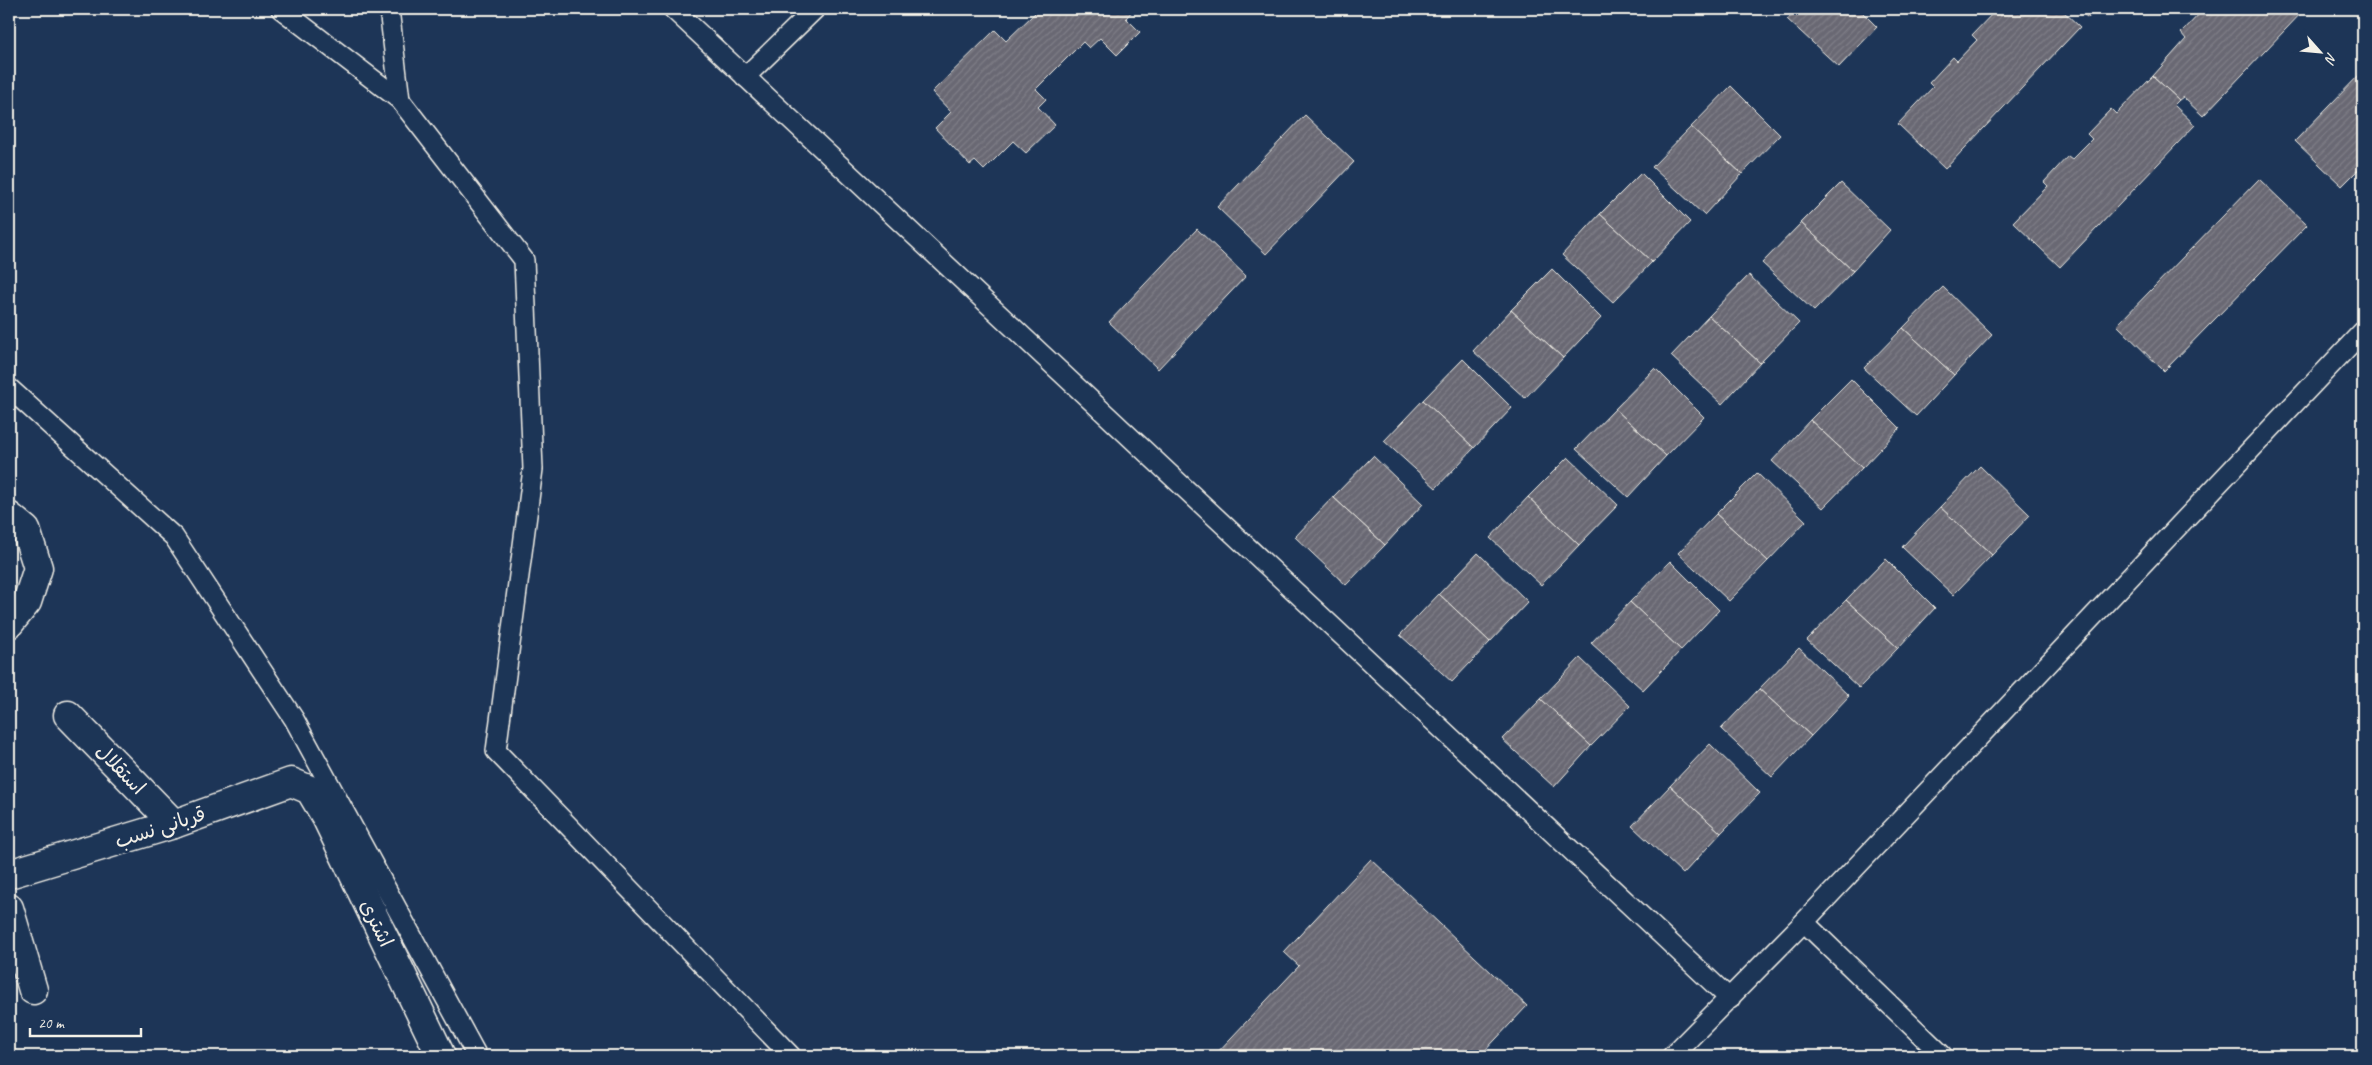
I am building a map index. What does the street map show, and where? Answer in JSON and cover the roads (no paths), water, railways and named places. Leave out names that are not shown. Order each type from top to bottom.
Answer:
[{"type":"street","points":[[9,516],[26,530],[38,568],[27,602],[9,624]]},
{"type":"street","name":"استقلال","points":[[68,715],[174,824]]},
{"type":"street","name":"قربانی نسب","points":[[9,874],[174,824],[291,782],[310,790]]},
{"type":"street","name":"اشتری","points":[[310,790],[326,817],[441,1056]]},
{"type":"street","points":[[9,908],[33,990]]},
{"type":"lane","points":[[281,9],[400,100],[524,260],[533,469],[496,752],[791,1056]]},
{"type":"lane","points":[[389,9],[400,100]]},
{"type":"lane","points":[[673,9],[1730,999]]},
{"type":"lane","points":[[745,77],[815,9]]},
{"type":"lane","points":[[1672,1056],[1804,922],[2363,332]]},
{"type":"lane","points":[[9,388],[174,536],[294,719],[477,1056]]},
{"type":"lane","points":[[1804,922],[1943,1056]]}]
